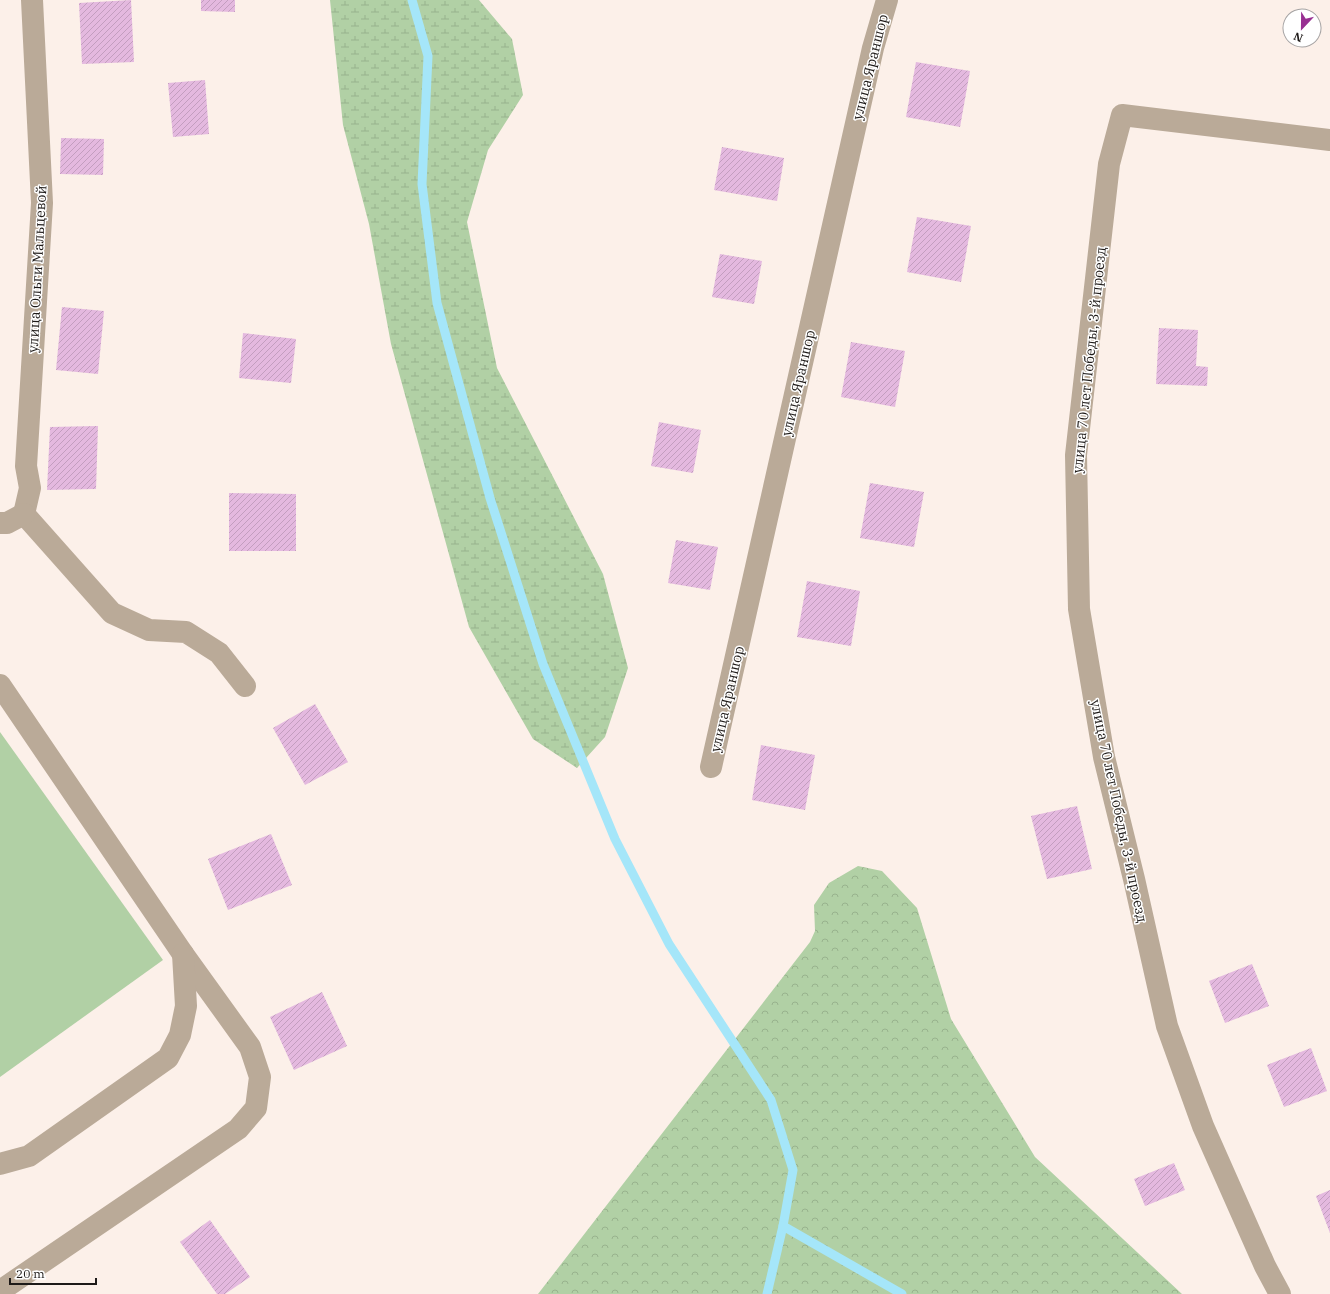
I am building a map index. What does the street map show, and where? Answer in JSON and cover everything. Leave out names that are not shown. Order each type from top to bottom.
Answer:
[{"type":"street","name":"улица Ольги Мальцевой","points":[[24,514],[30,488],[26,466],[42,203],[32,0]]},
{"type":"street","name":"улица Яраншор","points":[[711,767],[871,56],[887,0]]},
{"type":"street","name":"улица 70 лет Победы, 3-й проезд","points":[[1280,1294],[1265,1266],[1203,1126],[1167,1026],[1136,887],[1104,757],[1079,609],[1076,455],[1109,164],[1122,115],[1330,140]]},
{"type":"street","points":[[0,523],[7,523],[24,514],[112,613],[149,630],[186,632],[219,653],[245,686]]},
{"type":"street","points":[[0,685],[183,954],[250,1047],[260,1078],[256,1108],[238,1128],[0,1290]]},
{"type":"street","points":[[0,1164],[29,1156],[168,1058],[180,1035],[186,1006],[183,954]]},
{"type":"green space","points":[[330,0],[479,0],[512,39],[523,95],[488,150],[467,222],[497,368],[603,574],[628,668],[605,737],[577,768],[533,739],[469,627],[391,344],[369,224],[343,125]]},
{"type":"green space","points":[[0,732],[163,960],[0,1077]]},
{"type":"green space","points":[[858,866],[882,871],[917,908],[951,1019],[1035,1157],[1182,1294],[538,1294],[810,942],[815,931],[814,905],[829,883]]},
{"type":"building","points":[[131,0],[134,62],[82,64],[79,3]]},
{"type":"building","points":[[201,0],[235,0],[235,12],[201,11]]},
{"type":"building","points":[[916,62],[970,71],[960,127],[906,117]]},
{"type":"building","points":[[205,80],[209,134],[173,137],[168,83]]},
{"type":"building","points":[[61,138],[104,139],[103,175],[60,174]]},
{"type":"building","points":[[722,147],[784,158],[777,201],[714,190]]},
{"type":"building","points":[[917,217],[971,226],[961,282],[907,272]]},
{"type":"building","points":[[720,254],[762,261],[754,304],[712,297]]},
{"type":"building","points":[[62,307],[104,311],[98,374],[56,370]]},
{"type":"building","points":[[1159,328],[1198,330],[1196,366],[1208,367],[1207,386],[1156,384]]},
{"type":"building","points":[[243,333],[296,339],[291,383],[239,378]]},
{"type":"building","points":[[851,342],[905,351],[895,407],[841,397]]},
{"type":"building","points":[[659,422],[701,430],[693,473],[651,466]]},
{"type":"building","points":[[98,426],[96,489],[47,490],[50,427]]},
{"type":"building","points":[[870,483],[924,492],[914,547],[860,538]]},
{"type":"building","points":[[229,493],[296,494],[296,551],[229,551]]},
{"type":"building","points":[[676,540],[718,547],[710,590],[668,583]]},
{"type":"building","points":[[807,581],[860,591],[851,646],[797,637]]},
{"type":"building","points":[[315,704],[348,762],[305,785],[273,728]]},
{"type":"building","points":[[761,745],[815,755],[805,810],[752,800]]},
{"type":"building","points":[[1077,806],[1092,869],[1047,879],[1031,816]]},
{"type":"building","points":[[271,834],[292,885],[228,910],[208,859]]},
{"type":"building","points":[[1252,964],[1269,1006],[1225,1023],[1209,981]]},
{"type":"building","points":[[322,992],[347,1046],[294,1070],[270,1017]]},
{"type":"building","points":[[1311,1048],[1327,1091],[1284,1107],[1267,1065]]},
{"type":"building","points":[[1174,1163],[1185,1190],[1145,1206],[1134,1179]]},
{"type":"building","points":[[1330,1190],[1330,1233],[1316,1196]]},
{"type":"building","points":[[210,1220],[250,1277],[225,1294],[217,1294],[180,1242]]},
{"type":"waterway","points":[[412,0],[428,56],[422,184],[437,303],[490,498],[543,664],[615,839],[669,944],[771,1100],[793,1170],[783,1226],[767,1294]]},
{"type":"waterway","points":[[783,1226],[902,1294]]}]
